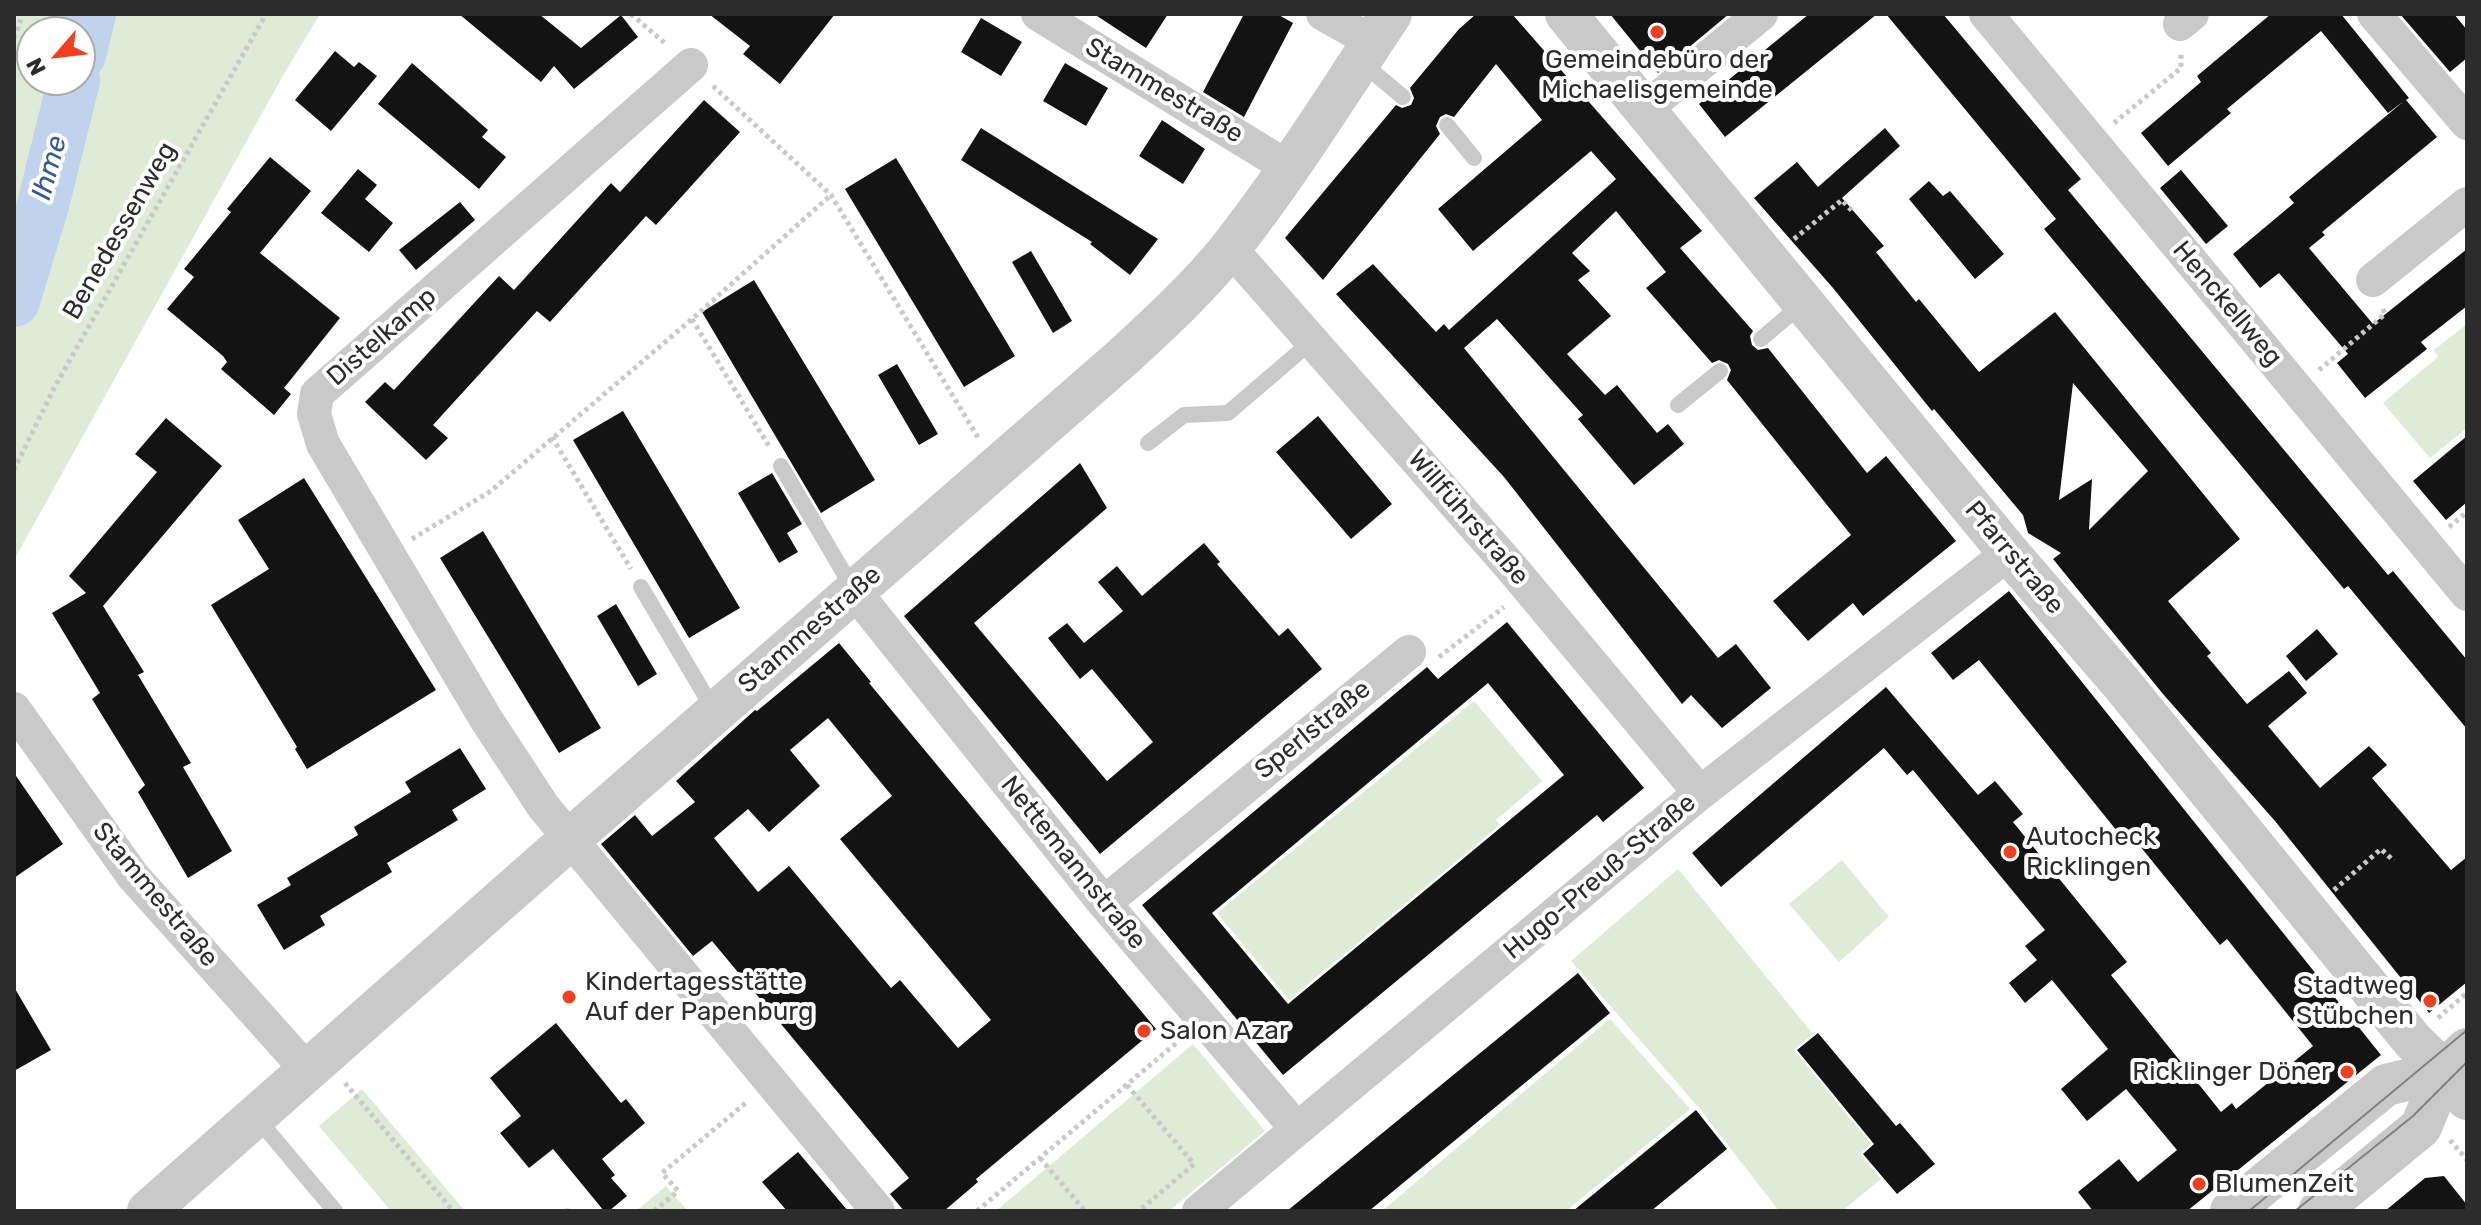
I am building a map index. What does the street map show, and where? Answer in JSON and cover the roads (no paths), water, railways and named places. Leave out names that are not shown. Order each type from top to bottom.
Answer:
[{"type":"street","name":"Stammestraße","points":[[1038,14],[1289,168]]},
{"type":"street","points":[[1323,14],[1375,39]]},
{"type":"street","name":"Pfarrstraße","points":[[1566,14],[2009,553],[2122,684],[2413,1041],[2459,1073]]},
{"type":"street","points":[[1645,109],[1761,14]]},
{"type":"street","name":"Henckellweg","points":[[1986,14],[2467,594]]},
{"type":"street","points":[[2374,14],[2467,123]]},
{"type":"street","name":"Stammestraße","points":[[148,1211],[1169,315],[1230,248],[1289,168],[1375,39]]},
{"type":"street","name":"Distelkamp","points":[[691,65],[317,394],[314,414],[323,444],[486,719],[543,806],[878,1211]]},
{"type":"street","points":[[2373,280],[2467,204]]},
{"type":"street","name":"Willführstraße","points":[[1230,248],[1529,588],[1700,793]]},
{"type":"street","name":"Hugo-Preuß-Straße","points":[[1199,1211],[1700,793],[2009,553]]},
{"type":"street","name":"Nettemannstraße","points":[[855,592],[1104,903],[1297,1129]]},
{"type":"street","name":"Sperlstraße","points":[[1104,903],[1409,652]]},
{"type":"street","name":"Stammestraße","points":[[14,709],[133,876],[316,1064]]},
{"type":"street","points":[[2231,1211],[2386,1085],[2459,1073]]},
{"type":"street","points":[[2319,1211],[2421,1127],[2459,1073]]},
{"type":"lane","points":[[1375,39],[1403,97]]},
{"type":"lane","points":[[1447,125],[1474,158]]},
{"type":"lane","points":[[1761,339],[1804,303]]},
{"type":"lane","points":[[1148,443],[1184,415],[1228,413],[1312,341]]},
{"type":"lane","points":[[1678,405],[1720,371]]},
{"type":"lane","points":[[781,466],[855,592]]},
{"type":"lane","points":[[641,587],[715,712]]},
{"type":"lane","points":[[256,1117],[335,1211]]},
{"type":"waterway","name":"Ihme","points":[[14,301],[43,205],[70,96]]},
{"type":"tram line","points":[[2249,1211],[2467,1030]]},
{"type":"tram line","points":[[2295,1211],[2413,1116],[2467,1062]]},
{"type":"place","name":"Gemeindebüro der Michaelisgemeinde","points":[[1657,32]]},
{"type":"place","name":"Autocheck Ricklingen","points":[[2010,852]]},
{"type":"place","name":"Kindertagesstätte Auf der Papenburg","points":[[569,997]]},
{"type":"place","name":"Stadtweg Stübchen","points":[[2430,1001]]},
{"type":"place","name":"Salon Azar","points":[[1144,1031]]},
{"type":"place","name":"Ricklinger Döner","points":[[2347,1072]]},
{"type":"place","name":"BlumenZeit","points":[[2199,1184]]}]
